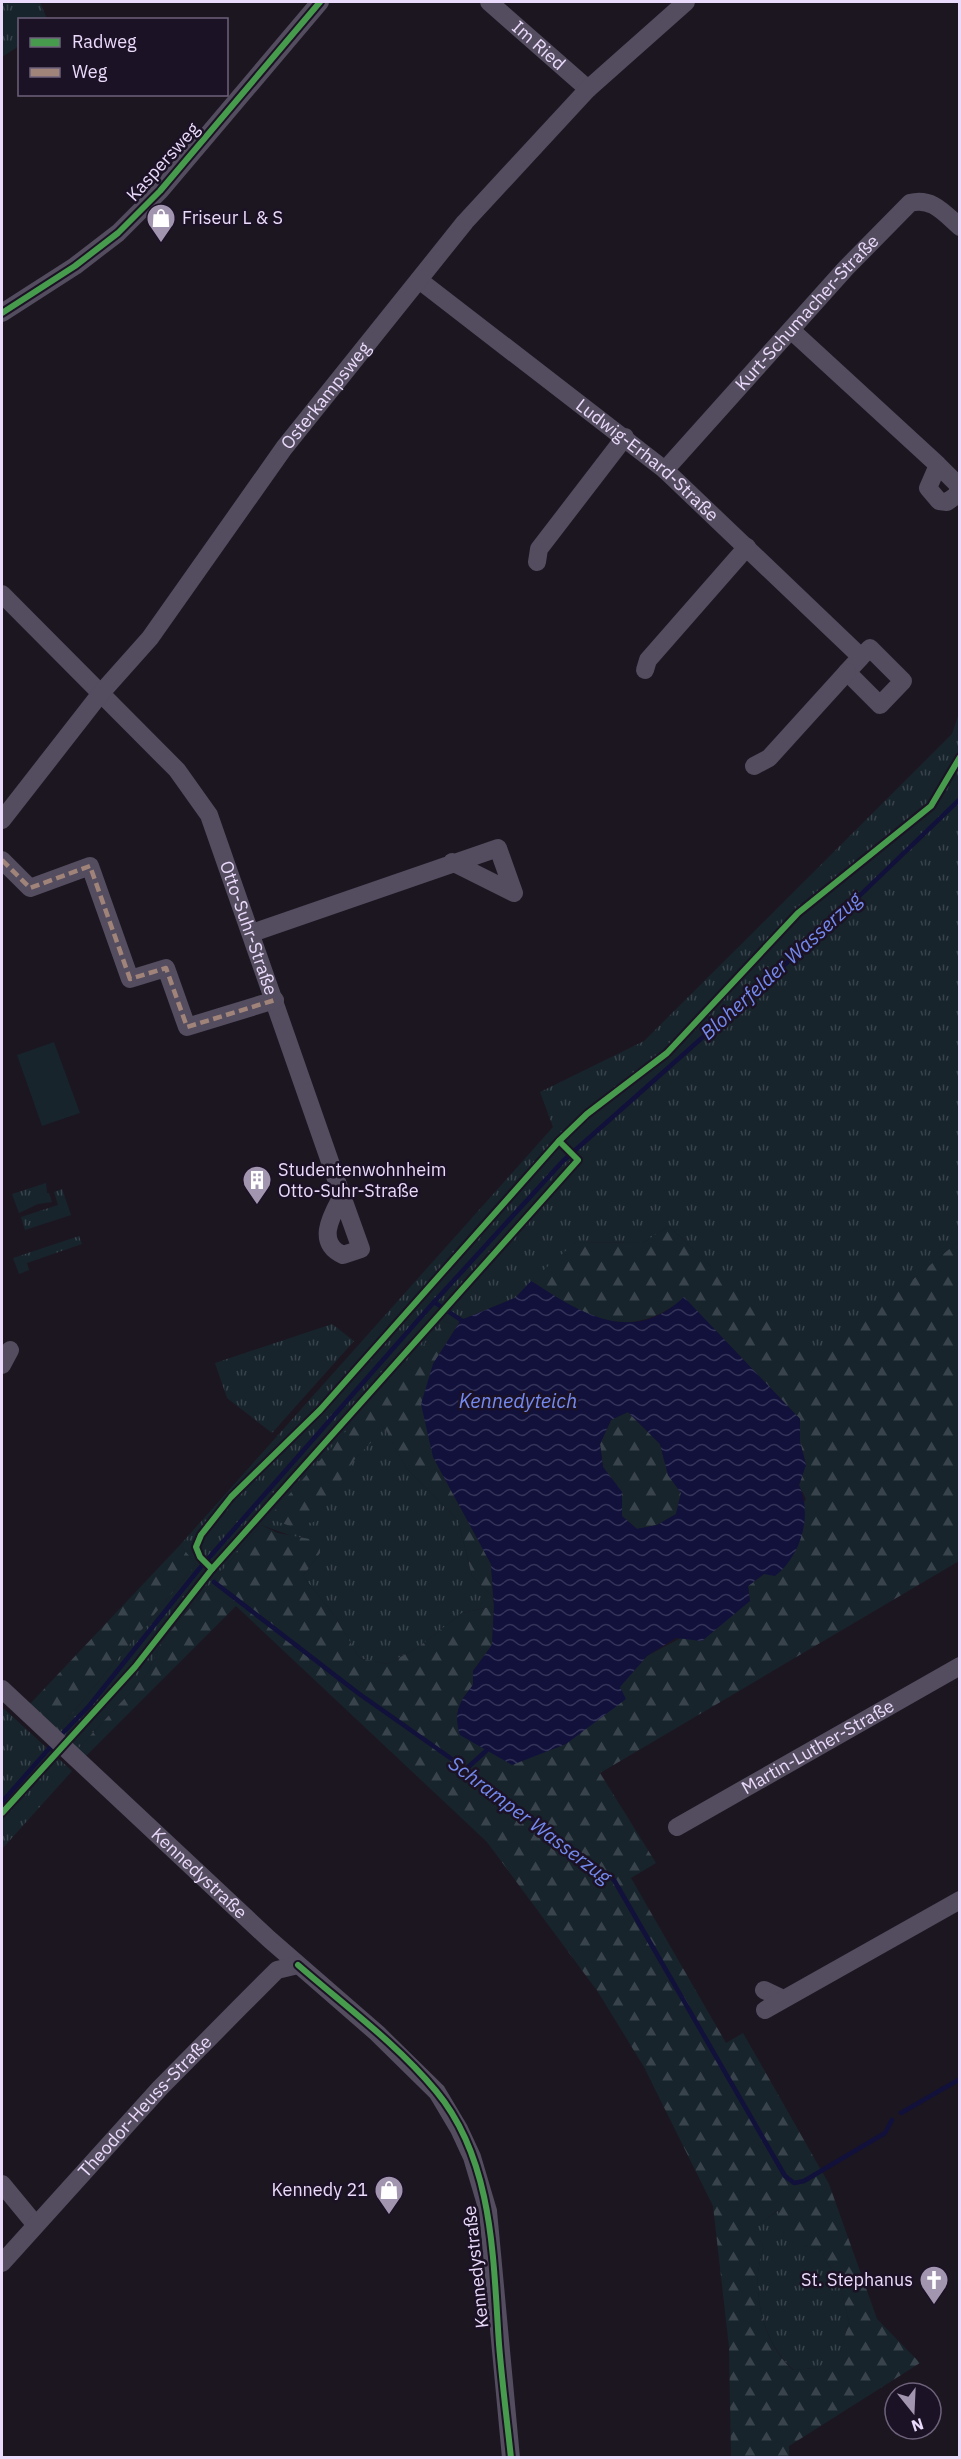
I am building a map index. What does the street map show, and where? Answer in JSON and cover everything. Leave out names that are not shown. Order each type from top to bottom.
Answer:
[{"type":"street","name":"Kaspersweg","points":[[2,313],[68,271],[118,233],[160,192],[320,2]]},
{"type":"street","name":"Im Ried","points":[[489,2],[588,89]]},
{"type":"street","name":"Osterkampsweg","points":[[2,820],[101,693],[150,638],[284,448],[500,181],[588,89],[686,2]]},
{"type":"street","name":"Kurt-Schumacher-Straße","points":[[665,470],[846,268],[910,203],[921,200],[935,205],[960,227]]},
{"type":"street","name":"Ludwig-Erhard-Straße","points":[[419,280],[665,470],[861,657]]},
{"type":"street","points":[[791,330],[938,465]]},
{"type":"street","points":[[537,562],[542,546],[625,437]]},
{"type":"street","points":[[645,670],[648,660],[747,547]]},
{"type":"street","name":"Otto-Suhr-Straße","points":[[2,594],[177,770],[209,814],[342,1196]]},
{"type":"street","points":[[754,766],[769,758],[847,672],[870,648],[903,681],[880,705],[847,672]]},
{"type":"street","points":[[2,860],[30,888],[90,866],[130,979],[166,968],[187,1028],[275,1000]]},
{"type":"street","points":[[252,933],[452,862]]},
{"type":"street","name":"Martin-Luther-Straße","points":[[677,1827],[960,1666]]},
{"type":"street","name":"Kennedystraße","points":[[2,1689],[298,1965],[376,2033],[437,2092],[464,2138],[488,2211],[511,2457]]},
{"type":"street","points":[[765,2010],[960,1900]]},
{"type":"street","name":"Theodor-Heuss-Straße","points":[[2,2264],[35,2224],[239,2008],[277,1970],[298,1965]]},
{"type":"street","points":[[764,1990],[783,1999]]},
{"type":"street","points":[[2,2184],[35,2224]]},
{"type":"green space","points":[[2,2],[40,2],[47,18],[18,18],[18,47],[2,57]]},
{"type":"green space","points":[[959,713],[959,1241],[812,1364],[669,1226],[643,1243],[576,1242],[515,1298],[461,1320],[457,1326],[445,1321],[355,1459],[385,1427],[406,1468],[458,1520],[472,1576],[493,1597],[494,1606],[462,1613],[420,1646],[388,1664],[359,1658],[337,1619],[303,1576],[320,1553],[292,1536],[261,1525],[162,1641],[148,1673],[77,1750],[57,1732],[196,1564],[180,1545],[553,1127],[540,1092],[644,1041],[952,734]]},
{"type":"green space","points":[[54,1042],[80,1113],[42,1126],[17,1055]]},
{"type":"green space","points":[[46,1183],[47,1193],[52,1202],[38,1204],[19,1213],[12,1194]]},
{"type":"green space","points":[[62,1189],[71,1215],[25,1230],[21,1217],[58,1205],[54,1192]]},
{"type":"green space","points":[[669,1226],[812,1363],[959,1241],[959,1561],[600,1773],[656,1863],[631,1878],[726,2043],[743,2033],[829,2184],[877,2319],[920,2363],[892,2381],[883,2381],[883,2386],[789,2446],[789,2457],[731,2457],[729,2347],[713,2206],[644,2067],[598,1992],[487,1842],[236,1606],[85,1757],[77,1750],[148,1673],[162,1641],[261,1525],[278,1533],[320,1541],[320,1553],[303,1576],[337,1619],[359,1658],[388,1664],[420,1646],[462,1613],[494,1606],[492,1645],[473,1671],[473,1685],[463,1698],[619,1687],[647,1656],[750,1601],[748,1586],[764,1574],[806,1499],[799,1485],[806,1464],[800,1442],[800,1419],[684,1298],[663,1312],[644,1320],[625,1322],[606,1320],[570,1305],[531,1281],[576,1242],[643,1243]],"holes":[[[778,2210],[785,2235],[794,2242],[819,2249],[839,2281],[849,2322],[839,2356],[815,2368],[793,2370],[782,2359],[766,2330],[761,2313],[758,2279],[764,2247],[754,2229]]]},
{"type":"green space","points":[[79,1236],[82,1244],[27,1263],[29,1270],[19,1274],[13,1258]]},
{"type":"green space","points":[[445,1321],[457,1326],[433,1364],[433,1457],[491,1564],[493,1597],[472,1576],[458,1520],[406,1468],[385,1428],[355,1459],[314,1522],[290,1526],[268,1518]]},
{"type":"green space","points":[[332,1324],[354,1341],[272,1433],[227,1398],[215,1363]]},
{"type":"green space","points":[[628,1412],[660,1444],[668,1475],[681,1493],[676,1514],[657,1525],[637,1529],[622,1516],[622,1492],[603,1467],[600,1444],[611,1420]]},
{"type":"green space","points":[[180,1545],[196,1564],[57,1732],[28,1706]]},
{"type":"green space","points":[[2,1707],[72,1771],[2,1849]]},
{"type":"green space","points":[[779,2210],[785,2235],[801,2245],[819,2249],[839,2281],[849,2322],[839,2357],[815,2368],[794,2370],[783,2359],[766,2330],[761,2313],[758,2279],[764,2247],[753,2229]]},
{"type":"water","name":"Kennedyteich","points":[[531,1281],[588,1313],[607,1320],[626,1322],[645,1320],[665,1312],[684,1297],[800,1419],[800,1442],[806,1465],[799,1485],[805,1509],[802,1534],[792,1558],[784,1568],[775,1576],[764,1574],[748,1586],[750,1601],[702,1641],[676,1638],[647,1656],[620,1687],[626,1699],[566,1744],[512,1765],[460,1735],[457,1720],[459,1708],[473,1685],[473,1671],[492,1645],[494,1606],[491,1564],[433,1457],[421,1404],[433,1364],[461,1320],[515,1298]],"holes":[[[628,1412],[660,1444],[668,1475],[681,1493],[676,1514],[657,1525],[637,1529],[622,1516],[622,1492],[603,1467],[600,1444],[611,1420]]]},
{"type":"waterway","name":"Bloherfelder Wasserzug","points":[[59,1737],[89,1706],[199,1569],[434,1302],[563,1161],[826,928],[960,799]]},
{"type":"waterway","points":[[434,1302],[461,1320]]},
{"type":"waterway","name":"Schramper Wasserzug","points":[[214,1582],[358,1693],[466,1769],[614,1880],[785,2176],[794,2183],[804,2181],[885,2133],[892,2120]]},
{"type":"waterway","name":"Bloherfelder Wasserzug","points":[[2,1802],[54,1743]]},
{"type":"waterway","points":[[466,1769],[486,1751]]},
{"type":"waterway","name":"Schramper Wasserzug","points":[[901,2113],[960,2079]]},
{"type":"marked path","points":[[2,860],[30,888],[90,866],[130,979],[166,968],[187,1027],[275,1000]]},
{"type":"cycle path","points":[[2,313],[75,266],[118,233],[160,191],[320,2]]},
{"type":"cycle path","points":[[212,1569],[200,1557],[196,1547],[201,1535],[231,1497],[320,1410],[559,1141],[587,1114],[667,1053],[798,913],[931,806],[960,757]]},
{"type":"cycle path","points":[[2,1813],[135,1667],[212,1569],[578,1160],[559,1141]]},
{"type":"cycle path","points":[[298,1965],[387,2041],[421,2074],[455,2118],[469,2148],[480,2179],[492,2245],[500,2358],[511,2458]]},
{"type":"place","name":"Friseur L & S","points":[[161,244]]},
{"type":"place","name":"Studentenwohnheim Otto-Suhr-Straße","points":[[257,1206]]},
{"type":"place","name":"Kennedy 21","points":[[389,2216]]},
{"type":"place","name":"St. Stephanus","points":[[934,2306]]}]
